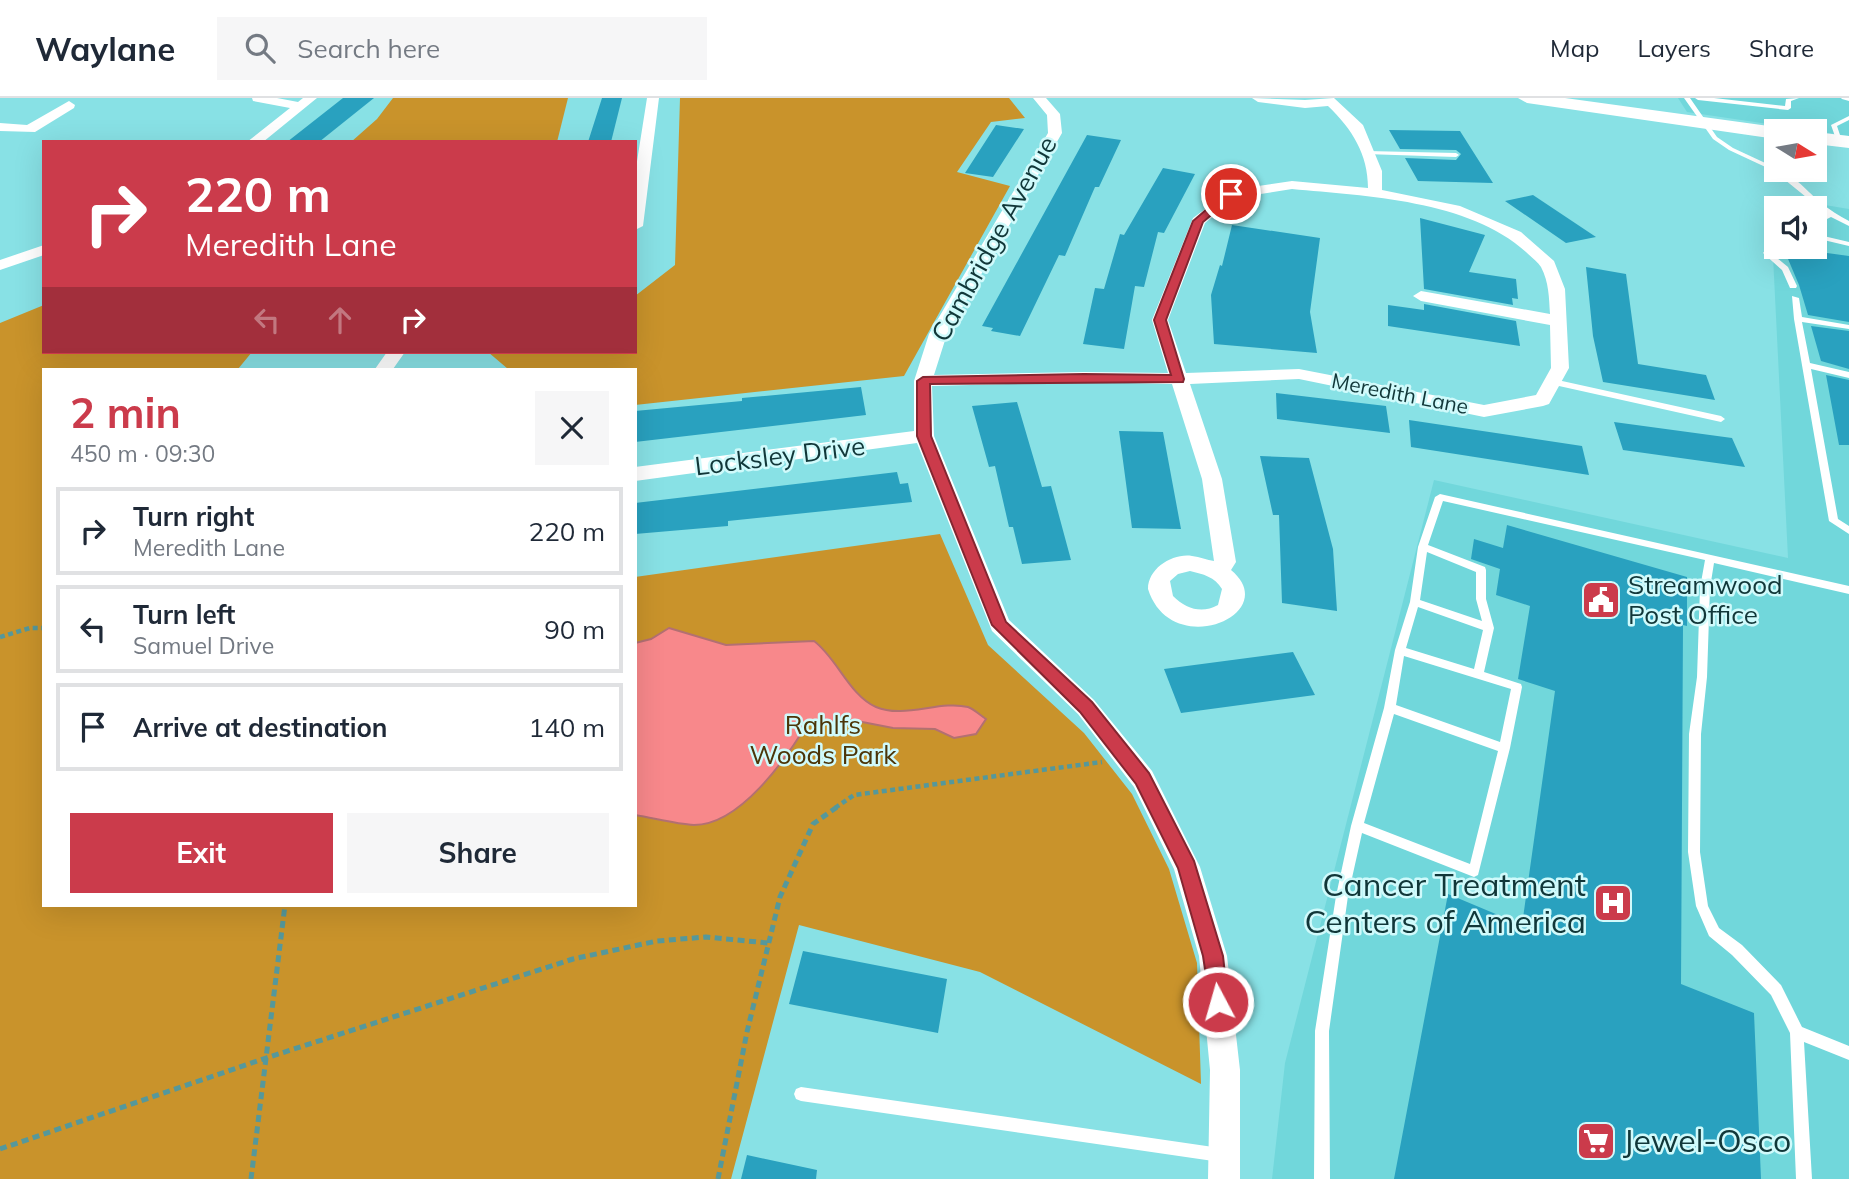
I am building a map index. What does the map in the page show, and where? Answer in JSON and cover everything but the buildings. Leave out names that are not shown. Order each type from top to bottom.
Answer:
[{"type":"main road","points":[[1527,98],[1764,131]]},
{"type":"street","points":[[258,98],[298,106]]},
{"type":"street","points":[[256,140],[311,98]]},
{"type":"street","points":[[637,212],[653,98]]},
{"type":"street","name":"Cambridge Avenue","points":[[1039,98],[1054,114],[1055,133],[938,334],[923,381],[924,436],[1000,625],[1086,707],[1143,779],[1187,867],[1213,956],[1225,1070],[1224,1179]]},
{"type":"street","points":[[1251,99],[1288,107],[1329,100],[1356,125],[1375,172],[1375,193]]},
{"type":"street","points":[[0,127],[30,129],[69,105]]},
{"type":"street","points":[[1218,570],[1225,562],[1212,479],[1160,320],[1198,221],[1231,194],[1292,185],[1375,193],[1455,209],[1517,235],[1548,264],[1557,289],[1560,368],[1553,382]]},
{"type":"street","points":[[0,265],[42,251]]},
{"type":"street","points":[[1420,296],[1558,321]]},
{"type":"street","name":"Meredith Lane","points":[[923,381],[1084,377],[1178,379],[1299,374],[1484,411],[1543,400],[1553,382]]},
{"type":"street","name":"Locksley Drive","points":[[637,474],[924,436]]},
{"type":"lane","points":[[1687,98],[1715,138],[1764,164]]},
{"type":"lane","points":[[1698,98],[1788,108],[1788,100],[1796,98]]},
{"type":"lane","points":[[1844,142],[1835,125],[1849,118]]},
{"type":"lane","points":[[1367,153],[1456,155]]},
{"type":"lane","points":[[1793,182],[1830,215],[1849,224]]},
{"type":"lane","points":[[1827,239],[1849,244]]},
{"type":"lane","points":[[1774,259],[1785,269],[1793,285]]},
{"type":"lane","points":[[1795,298],[1833,521],[1849,531]]},
{"type":"lane","points":[[1798,319],[1849,327]]},
{"type":"lane","points":[[1806,365],[1849,375]]},
{"type":"lane","points":[[1553,382],[1721,419]]},
{"type":"lane","points":[[1322,1179],[1322,1031],[1342,896],[1357,826],[1390,708],[1400,650],[1415,602],[1423,547],[1440,498],[1849,590]]},
{"type":"lane","points":[[1423,547],[1481,570],[1480,599],[1489,628],[1478,675]]},
{"type":"lane","points":[[1710,558],[1705,588],[1702,677],[1695,734],[1695,852],[1702,906],[1714,932],[1737,950],[1776,990],[1797,1032],[1804,1179]]},
{"type":"lane","points":[[1415,602],[1489,628]]},
{"type":"lane","points":[[1357,826],[1474,871],[1517,687],[1400,650]]},
{"type":"lane","points":[[1390,708],[1504,748]]},
{"type":"lane","points":[[1797,1032],[1849,1053]]},
{"type":"lane","points":[[801,1094],[1226,1156]]},
{"type":"path","points":[[0,637],[30,628],[42,628]]},
{"type":"path","points":[[718,1179],[747,1032],[780,897],[813,824],[854,795],[1127,759]]},
{"type":"path","points":[[251,1179],[285,907]]},
{"type":"path","points":[[0,1149],[266,1058],[573,958],[657,941],[706,937],[768,943]]},
{"type":"shaded area","points":[[1678,98],[1849,98],[1849,136],[1827,133],[1827,119],[1764,119],[1764,123],[1687,112]]},
{"type":"shaded area","points":[[1827,205],[1849,209],[1849,1179],[1272,1179],[1285,1063],[1434,480],[1788,558],[1773,259],[1827,259]]},
{"type":"shaded area","points":[[669,628],[726,645],[814,641],[858,694],[876,707],[898,711],[957,705],[970,708],[986,719],[976,734],[954,738],[935,729],[893,728],[852,720],[807,724],[787,755],[760,788],[728,814],[711,822],[694,825],[637,815],[637,642],[651,639]]},
{"type":"green space","points":[[393,98],[568,98],[558,140],[353,140],[377,119]]},
{"type":"green space","points":[[680,98],[1009,98],[1025,118],[991,122],[957,172],[1010,186],[904,376],[637,405],[637,368],[507,368],[490,354],[637,354],[637,294],[675,265]]},
{"type":"green space","name":"Rahlfs Woods Park","points":[[42,306],[42,354],[250,354],[239,368],[42,368],[42,907],[637,907],[637,577],[940,534],[988,645],[1084,733],[1132,794],[1169,869],[1197,963],[1201,1084],[980,972],[799,925],[731,1179],[0,1179],[0,323]]},
{"type":"place","name":"Streamwood Post Office","points":[[1601,600]]},
{"type":"place","name":"Cancer Treatment Centers of America","points":[[1613,903]]},
{"type":"place","name":"Jewel-Osco","points":[[1596,1141]]},
{"type":"route","points":[[1218,1002],[1213,956],[1187,867],[1143,779],[1086,707],[1000,625],[924,436],[923,381],[1084,377],[1178,379],[1160,320],[1198,221],[1231,194]]}]
